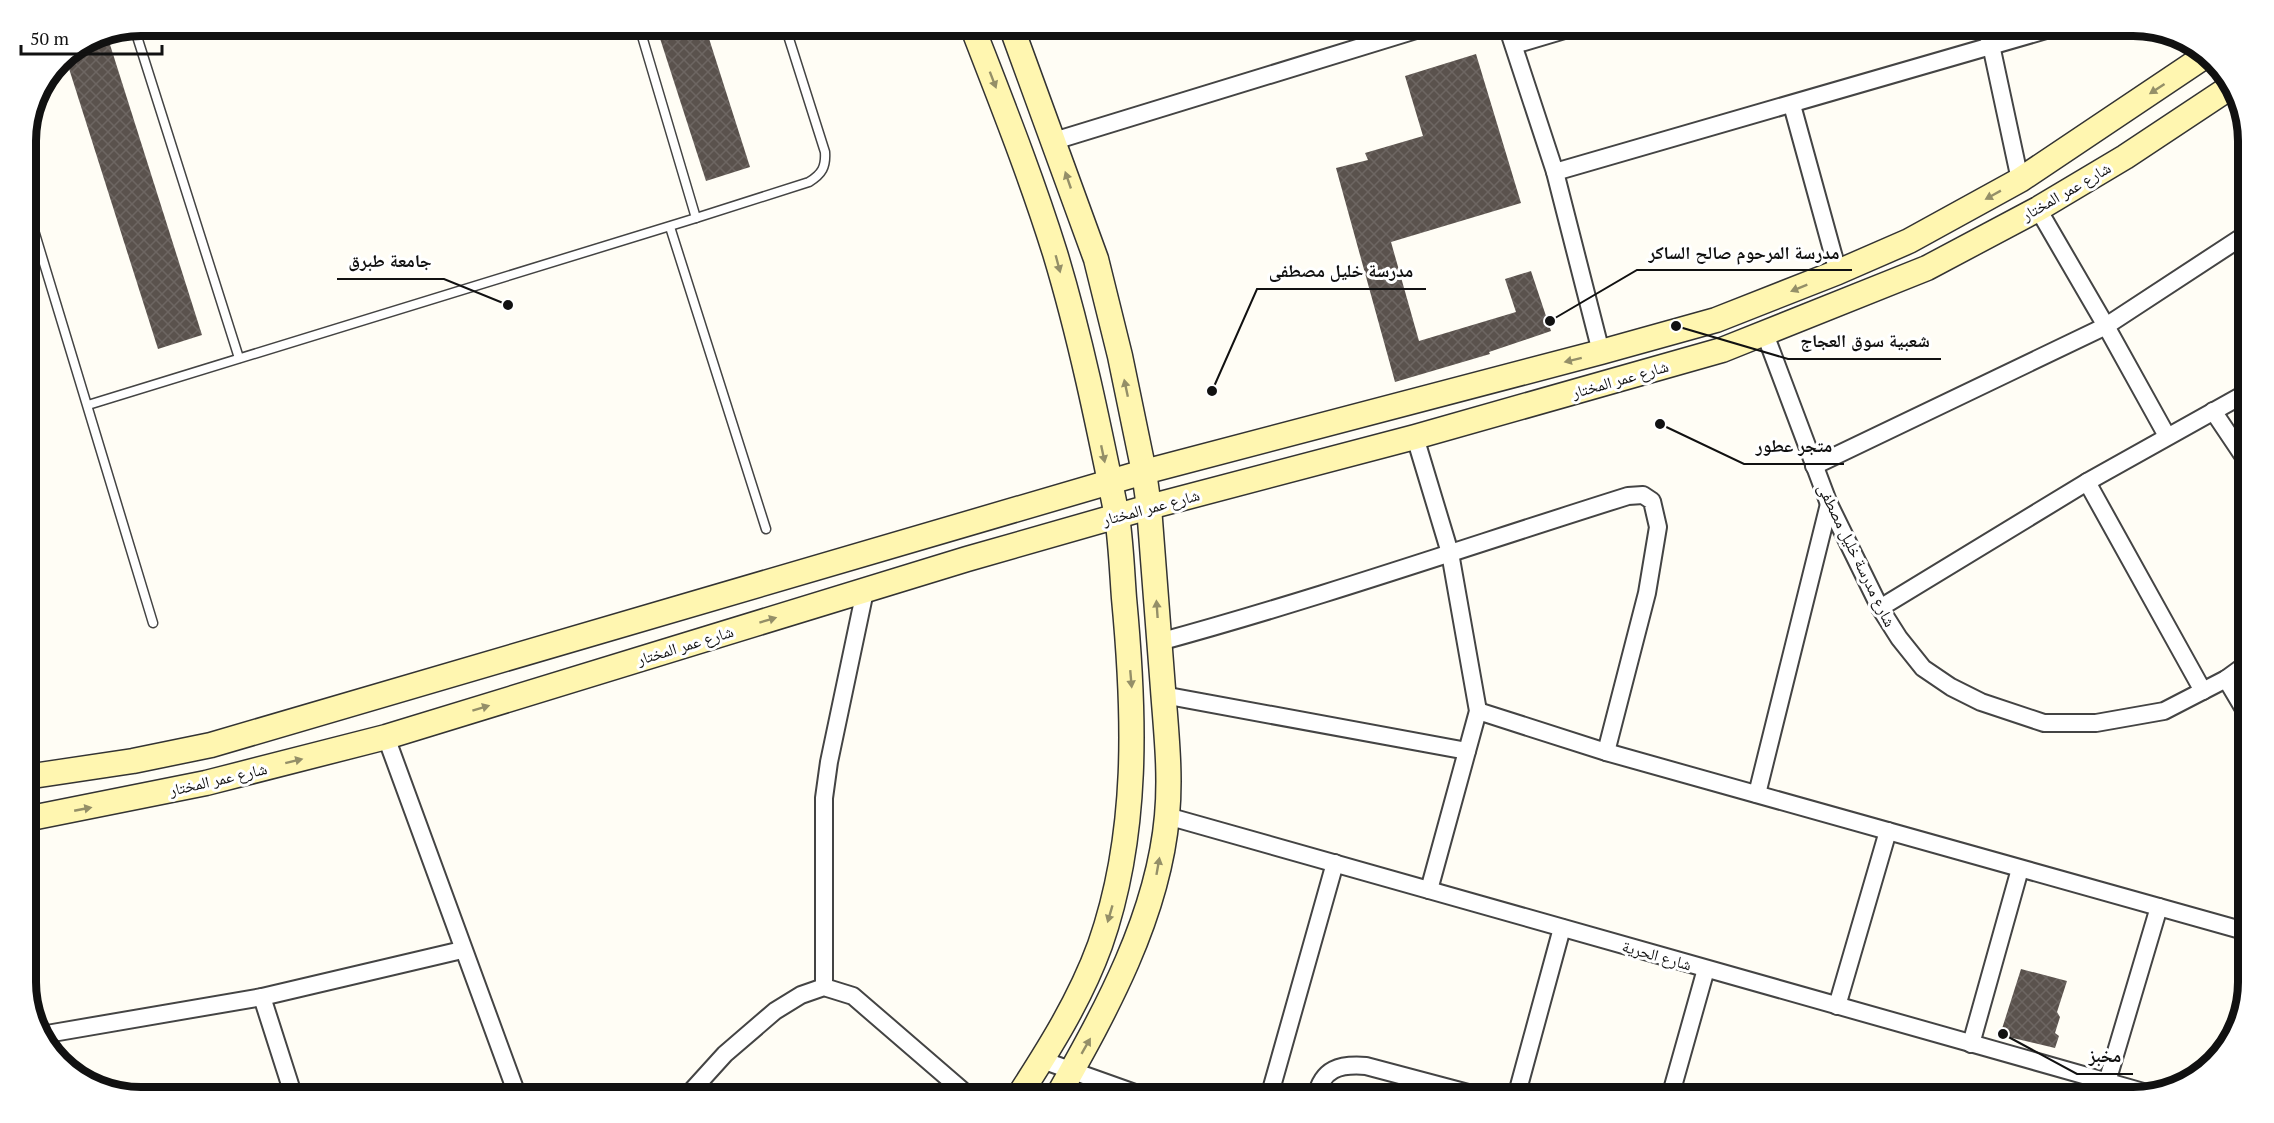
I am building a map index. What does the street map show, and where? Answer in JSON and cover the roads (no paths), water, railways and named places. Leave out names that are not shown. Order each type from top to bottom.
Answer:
[{"type":"street","points":[[976,36],[1022,157],[1055,253],[1079,340],[1117,516],[1133,702],[1133,747],[1123,855],[1117,887],[1099,947],[1075,1005],[1025,1087]]},
{"type":"street","points":[[1015,36],[1096,259],[1120,356],[1149,507],[1168,747],[1167,816],[1155,886],[1122,974],[1101,1020],[1063,1087]]},
{"type":"street","points":[[1054,141],[1396,36]]},
{"type":"street","points":[[1511,36],[1555,172],[1601,352]]},
{"type":"street","points":[[1514,45],[1544,36]]},
{"type":"street","points":[[1988,36],[2020,180]]},
{"type":"street","points":[[1555,172],[2024,36]]},
{"type":"street","points":[[2197,62],[2211,102]]},
{"type":"street","name":"شارع عمر المختار","points":[[36,776],[133,761],[211,745],[1144,472],[1716,320],[1909,241],[2020,180],[2197,62]]},
{"type":"street","name":"شارع عمر المختار","points":[[36,817],[206,783],[386,737],[1117,516],[1415,437],[1722,350],[1927,268],[2038,209],[2225,91]]},
{"type":"street","points":[[1792,105],[1838,272]]},
{"type":"street","points":[[2038,209],[2167,436]]},
{"type":"street","points":[[1814,466],[2106,326],[2238,239]]},
{"type":"street","name":"شارع مدرسة خليل مصطفى","points":[[1766,334],[1829,504],[1880,608],[1899,638],[1923,668],[1951,687],[1981,702],[2044,723],[2096,723],[2163,711],[2226,679],[2238,670]]},
{"type":"street","points":[[1880,608],[2087,482],[2238,397]]},
{"type":"street","points":[[2213,411],[2238,448]]},
{"type":"street","points":[[1415,437],[1450,552],[1478,711],[1429,890]]},
{"type":"street","points":[[2087,482],[2203,691]]},
{"type":"street","points":[[1159,642],[1344,588],[1628,496],[1643,495],[1652,501],[1658,527],[1647,592],[1606,752]]},
{"type":"street","points":[[1757,794],[1829,504]]},
{"type":"street","points":[[824,987],[824,798],[829,762],[865,591]]},
{"type":"street","points":[[2226,679],[2238,699]]},
{"type":"street","points":[[1163,695],[1467,751]]},
{"type":"street","points":[[1478,711],[1606,752],[2238,929]]},
{"type":"street","points":[[386,737],[514,1087]]},
{"type":"street","name":"شارع الحرية","points":[[1167,816],[2125,1087]]},
{"type":"street","points":[[1837,1006],[1888,831]]},
{"type":"street","points":[[1272,1087],[1335,863]]},
{"type":"street","points":[[1971,1044],[2020,869]]},
{"type":"street","points":[[2107,1082],[2158,907]]},
{"type":"street","points":[[1519,1087],[1562,928]]},
{"type":"street","points":[[50,1033],[262,997],[462,950]]},
{"type":"street","points":[[1673,1087],[1706,969]]},
{"type":"street","points":[[696,1087],[725,1054],[775,1011],[801,995],[824,987],[853,996],[957,1087]]},
{"type":"street","points":[[262,997],[291,1087]]},
{"type":"street","points":[[1042,1060],[1115,1087]]},
{"type":"street","points":[[1321,1087],[1334,1067],[1348,1065],[1366,1066],[1443,1087]]},
{"type":"lane","points":[[137,36],[239,358]]},
{"type":"lane","points":[[642,36],[696,219]]},
{"type":"lane","points":[[88,405],[696,219],[799,186],[818,177],[823,170],[825,152],[788,36]]},
{"type":"lane","points":[[670,227],[766,529]]},
{"type":"lane","points":[[36,236],[153,623]]},
{"type":"place","name":"جامعة طبرق","points":[[508,305]]},
{"type":"place","name":"مدرسة المرحوم صالح الساكر","points":[[1550,321]]},
{"type":"place","name":"شعبية سوق العجاج","points":[[1676,326]]},
{"type":"place","name":"مدرسة خليل مصطفى","points":[[1212,391]]},
{"type":"place","name":"متجر عطور","points":[[1660,424]]},
{"type":"place","name":"مخبز","points":[[2003,1034]]}]
